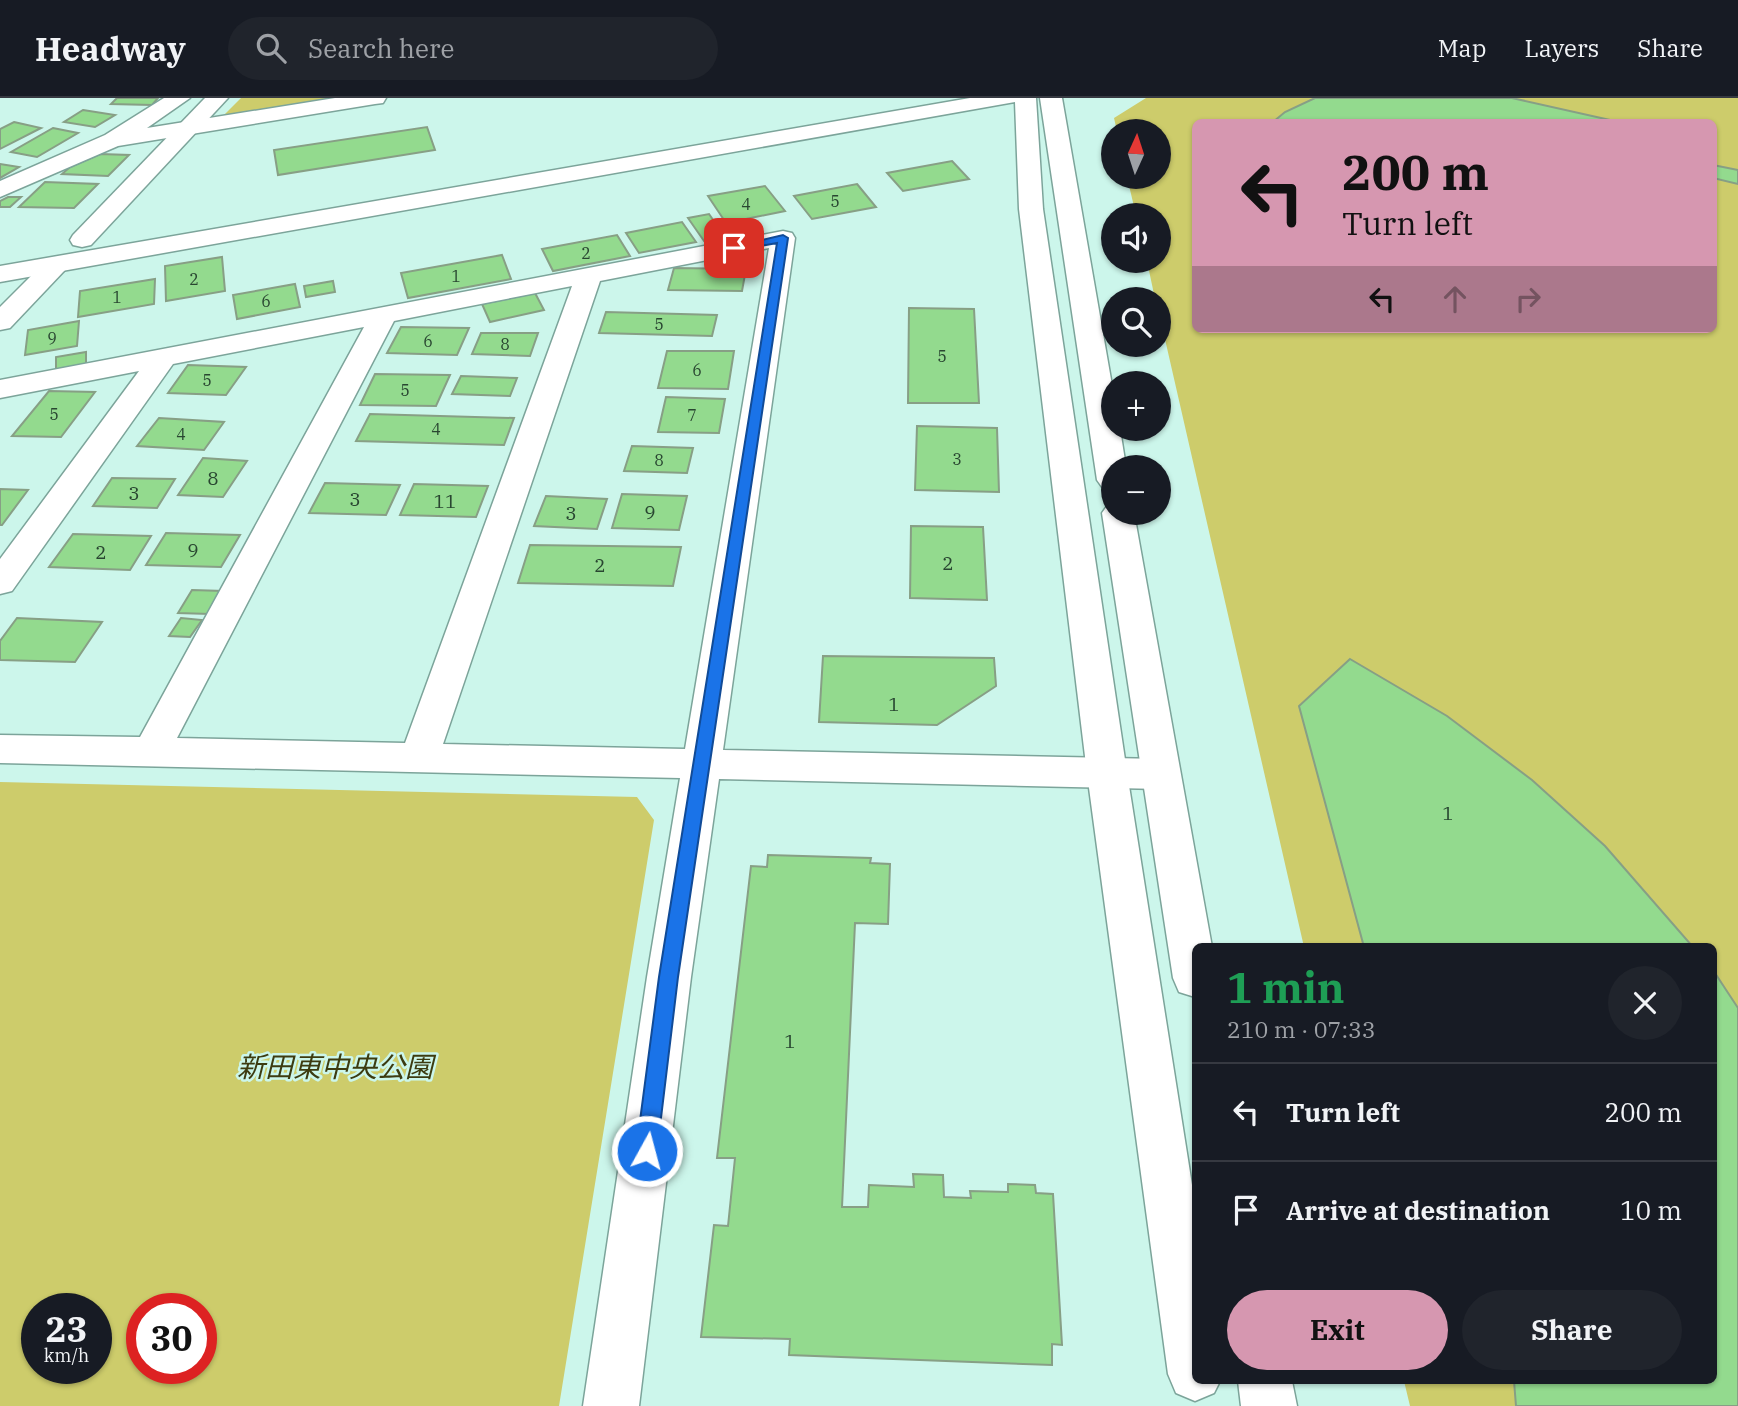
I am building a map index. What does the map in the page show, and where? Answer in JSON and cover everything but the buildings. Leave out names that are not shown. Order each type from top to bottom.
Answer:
[{"type":"street","points":[[0,190],[113,140],[179,98]]},
{"type":"street","points":[[82,240],[217,98]]},
{"type":"street","points":[[113,140],[375,98]]},
{"type":"street","points":[[0,254],[925,98]]},
{"type":"street","points":[[0,274],[1007,98]]},
{"type":"street","points":[[1026,98],[1031,209],[1107,773],[1192,1354]]},
{"type":"street","points":[[1051,98],[1109,455]]},
{"type":"street","points":[[0,389],[783,238],[704,764],[669,977],[611,1406]]},
{"type":"street","points":[[0,322],[56,265]]},
{"type":"street","points":[[419,758],[589,276]]},
{"type":"street","points":[[151,752],[384,315]]},
{"type":"street","points":[[0,583],[163,358]]},
{"type":"street","points":[[1120,525],[1192,961]]},
{"type":"street","points":[[0,749],[1160,774]]},
{"type":"street","points":[[1196,1384],[1200,1406]]},
{"type":"street","points":[[1265,1384],[1269,1406]]},
{"type":"green space","points":[[241,98],[342,98],[224,115]]},
{"type":"green space","points":[[1146,98],[1738,98],[1738,1406],[1410,1406],[1405,1384],[1717,1384],[1717,943],[1303,943],[1169,357],[1171,287],[1152,287],[1150,273],[1171,273],[1171,203],[1133,203],[1130,189],[1171,189],[1171,119],[1114,119]]},
{"type":"green space","name":"新田東中央公園","points":[[0,782],[637,797],[654,820],[559,1406],[0,1406]]},
{"type":"route","points":[[647,1151],[669,977],[704,764],[783,238],[734,248]]}]
